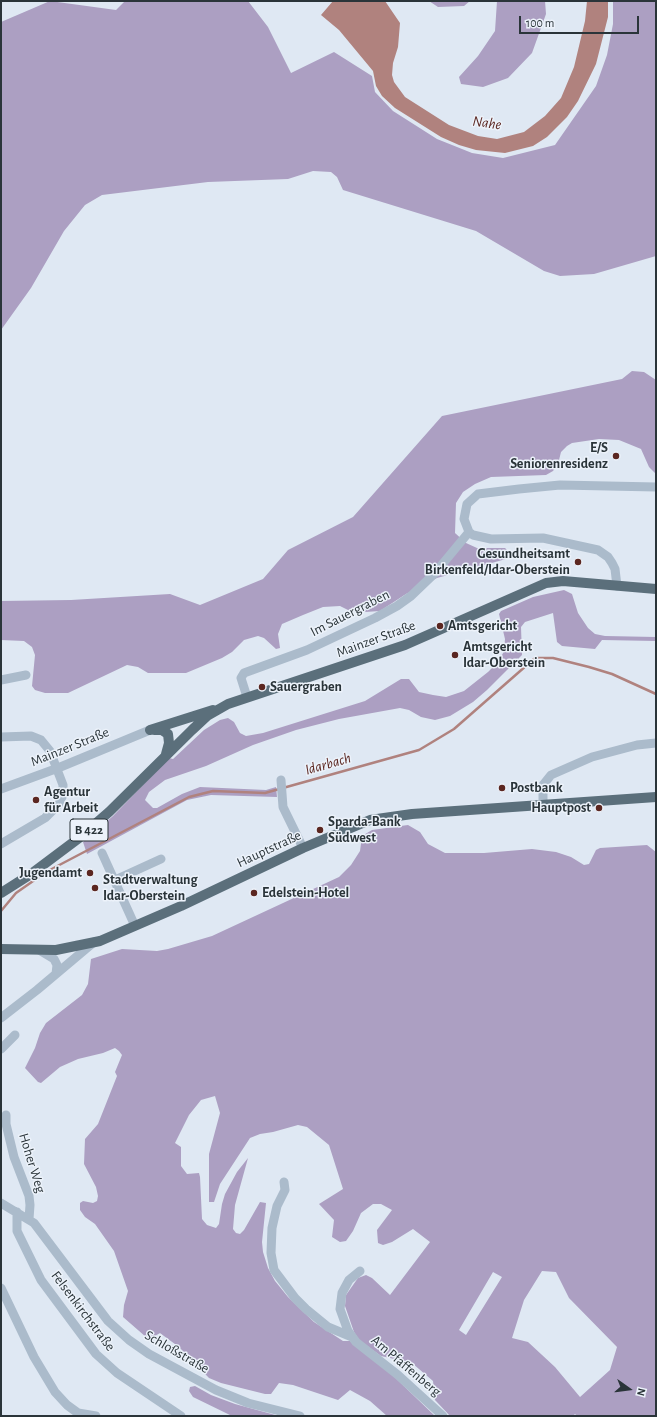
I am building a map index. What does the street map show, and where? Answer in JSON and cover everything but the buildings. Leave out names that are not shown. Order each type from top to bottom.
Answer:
[{"type":"main road","name":"Mainzer Straße","points":[[221,707],[247,697],[338,669],[405,645],[546,583],[563,582],[656,589]]},
{"type":"main road","points":[[150,730],[180,719],[221,707]]},
{"type":"main road","name":"B 422","points":[[1,893],[80,838],[109,812],[165,755],[207,716],[221,707]]},
{"type":"main road","points":[[150,730],[162,730],[168,734],[169,743],[165,755]]},
{"type":"main road","name":"Hauptstraße","points":[[94,942],[136,926],[359,824],[379,818],[543,804],[656,797]]},
{"type":"main road","points":[[1,949],[39,950],[66,948],[94,942]]},
{"type":"street","points":[[617,586],[615,569],[612,563],[608,557],[598,550],[543,538],[479,538],[469,532],[464,519],[465,511],[472,498],[478,494],[560,485],[656,487]]},
{"type":"street","name":"Im Sauergraben","points":[[247,697],[241,678],[244,673],[307,650],[397,606],[411,596],[435,573],[469,532]]},
{"type":"street","points":[[1,680],[26,675]]},
{"type":"street","name":"Mainzer Straße","points":[[1,789],[58,768],[150,730]]},
{"type":"street","points":[[1,737],[36,737],[45,744],[50,751],[58,768],[63,785],[62,795],[58,805],[45,818],[1,844]]},
{"type":"street","points":[[543,804],[544,785],[551,775],[592,757],[637,745],[656,743]]},
{"type":"street","points":[[281,782],[283,807],[304,848]]},
{"type":"street","points":[[102,853],[136,926]]},
{"type":"street","points":[[115,880],[161,859]]},
{"type":"street","name":"Hauptstraße","points":[[1,1018],[94,942]]},
{"type":"street","points":[[39,950],[54,959],[57,965],[56,974]]},
{"type":"street","points":[[1,1049],[15,1036]]},
{"type":"street","name":"Hoher Weg","points":[[6,1115],[6,1124],[14,1157],[29,1196],[29,1219]]},
{"type":"street","name":"Am Pfaffenberg","points":[[284,1182],[284,1190],[277,1206],[272,1228],[271,1253],[274,1270],[295,1298],[306,1309],[328,1327],[352,1337],[398,1375],[443,1416]]},
{"type":"street","name":"Schloßstraße","points":[[1,1204],[29,1219],[39,1228],[108,1321],[134,1344],[149,1354],[216,1390],[248,1402],[300,1416]]},
{"type":"street","name":"Felsenkirchstraße","points":[[17,1212],[17,1231],[41,1280],[96,1354],[117,1373],[181,1416]]},
{"type":"street","name":"Am Pfaffenberg","points":[[352,1337],[342,1317],[340,1301],[345,1286],[349,1280],[360,1271]]},
{"type":"street","points":[[1,1288],[34,1358],[55,1392],[67,1405],[78,1413],[96,1416]]},
{"type":"shaded area","points":[[50,1],[116,10],[125,1],[248,1],[268,27],[291,73],[334,52],[372,76],[375,92],[393,111],[437,139],[472,153],[503,158],[555,145],[596,86],[607,55],[613,24],[613,1],[656,1],[656,256],[594,274],[560,276],[544,271],[476,231],[343,190],[337,177],[331,172],[313,171],[288,179],[208,182],[102,195],[85,205],[64,231],[31,288],[1,330],[1,22]]},
{"type":"shaded area","points":[[333,1],[385,1],[400,23],[398,47],[393,63],[392,75],[394,82],[405,97],[449,125],[478,136],[497,139],[524,132],[545,116],[561,98],[574,67],[585,21],[587,1],[608,1],[608,17],[596,64],[578,101],[567,117],[547,137],[533,146],[505,153],[476,150],[459,145],[441,137],[395,108],[382,96],[376,86],[373,71],[339,30],[321,15]]},
{"type":"shaded area","points":[[429,1],[470,1],[464,6],[438,7]]},
{"type":"shaded area","points":[[497,1],[545,1],[546,14],[532,53],[508,78],[483,87],[461,84],[459,77],[478,56],[495,31]]},
{"type":"shaded area","points":[[632,371],[644,372],[656,380],[656,474],[649,467],[641,449],[619,440],[599,439],[572,443],[567,446],[561,452],[558,464],[553,471],[546,475],[491,477],[475,484],[463,492],[456,503],[455,533],[466,543],[477,548],[505,548],[509,552],[506,559],[437,578],[406,594],[380,611],[350,611],[340,606],[323,607],[282,624],[278,634],[280,648],[276,649],[264,638],[258,636],[244,640],[232,652],[222,658],[186,673],[148,673],[138,667],[127,665],[68,693],[45,693],[35,690],[32,686],[35,655],[32,647],[24,641],[1,640],[1,601],[71,600],[170,594],[200,605],[263,579],[288,550],[353,517],[442,416],[622,379]]},
{"type":"shaded area","points":[[564,590],[572,594],[578,613],[588,628],[595,634],[605,636],[656,637],[656,641],[602,640],[595,649],[562,646],[557,642],[553,613],[525,622],[521,627],[522,655],[473,702],[450,716],[435,720],[421,717],[409,710],[400,708],[339,719],[296,730],[253,745],[206,766],[165,780],[149,792],[145,800],[153,808],[157,808],[182,794],[200,787],[266,790],[276,787],[277,797],[211,795],[187,800],[87,854],[83,842],[113,816],[169,758],[173,759],[204,730],[220,720],[228,718],[234,722],[240,733],[246,736],[263,733],[365,701],[401,679],[409,679],[419,692],[433,695],[446,697],[464,691],[499,661],[504,651],[505,639],[499,614],[501,611],[533,597]]},
{"type":"shaded area","points":[[408,825],[420,832],[428,844],[445,853],[484,853],[532,849],[556,852],[571,857],[584,865],[589,864],[596,850],[600,848],[647,845],[656,852],[656,1416],[577,1416],[575,1414],[573,1416],[450,1416],[435,1400],[433,1381],[412,1363],[381,1356],[359,1340],[354,1332],[345,1306],[346,1295],[358,1278],[366,1275],[372,1278],[390,1295],[430,1242],[413,1229],[392,1242],[383,1245],[378,1243],[377,1230],[392,1210],[381,1204],[373,1204],[361,1213],[353,1231],[346,1241],[340,1242],[332,1237],[334,1220],[319,1204],[343,1189],[329,1145],[307,1127],[298,1125],[260,1134],[250,1138],[220,1184],[214,1202],[209,1202],[209,1154],[220,1113],[215,1096],[201,1100],[189,1115],[175,1143],[181,1147],[181,1166],[187,1174],[199,1173],[202,1219],[207,1225],[216,1228],[219,1224],[225,1194],[237,1172],[248,1158],[235,1205],[233,1229],[236,1233],[240,1234],[244,1230],[260,1202],[266,1203],[262,1242],[263,1252],[268,1268],[275,1281],[288,1297],[314,1322],[343,1341],[350,1341],[384,1367],[435,1416],[387,1416],[370,1401],[350,1390],[338,1400],[293,1385],[279,1383],[271,1394],[265,1394],[221,1383],[209,1378],[179,1347],[160,1333],[153,1337],[146,1337],[123,1317],[124,1305],[128,1291],[114,1251],[95,1224],[85,1217],[80,1210],[80,1203],[83,1201],[93,1203],[97,1201],[98,1196],[96,1187],[84,1164],[85,1139],[98,1124],[117,1076],[115,1072],[122,1055],[115,1048],[103,1053],[78,1059],[60,1067],[41,1083],[38,1082],[25,1068],[35,1048],[40,1033],[46,1023],[82,995],[88,984],[91,959],[122,949],[157,951],[168,949],[212,936],[339,877],[351,865],[360,851],[362,836],[372,830]],"holes":[[[542,1271],[556,1272],[569,1298],[617,1347],[610,1370],[580,1397],[555,1367],[528,1342],[512,1338],[524,1300]],[[493,1272],[502,1277],[466,1335],[459,1330]]]},
{"type":"shaded area","points":[[195,1386],[211,1395],[235,1404],[279,1416],[232,1416],[193,1397],[189,1391],[190,1387]]},
{"type":"waterway","name":"Idarbach","points":[[1,911],[16,893],[46,872],[189,797],[213,791],[265,793],[419,750],[454,729],[535,658],[553,658],[589,667],[612,674],[656,694]]},
{"type":"place","name":"E/S Seniorenresidenz","points":[[616,456]]},
{"type":"place","name":"Gesundheitsamt Birkenfeld/Idar-Oberstein","points":[[578,562]]},
{"type":"place","name":"Amtsgericht","points":[[440,626]]},
{"type":"place","name":"Amtsgericht Idar-Oberstein","points":[[455,655]]},
{"type":"place","name":"Sauergraben","points":[[262,687]]},
{"type":"place","name":"Postbank","points":[[502,788]]},
{"type":"place","name":"Agentur für Arbeit","points":[[36,800]]},
{"type":"place","name":"Hauptpost","points":[[599,808]]},
{"type":"place","name":"Sparda-Bank Südwest","points":[[320,830]]},
{"type":"place","name":"Jugendamt","points":[[90,873]]},
{"type":"place","name":"Stadtverwaltung Idar-Oberstein","points":[[95,888]]},
{"type":"place","name":"Edelstein-Hotel","points":[[254,893]]},
{"type":"water label","name":"Nahe","points":[[487,123]]}]
